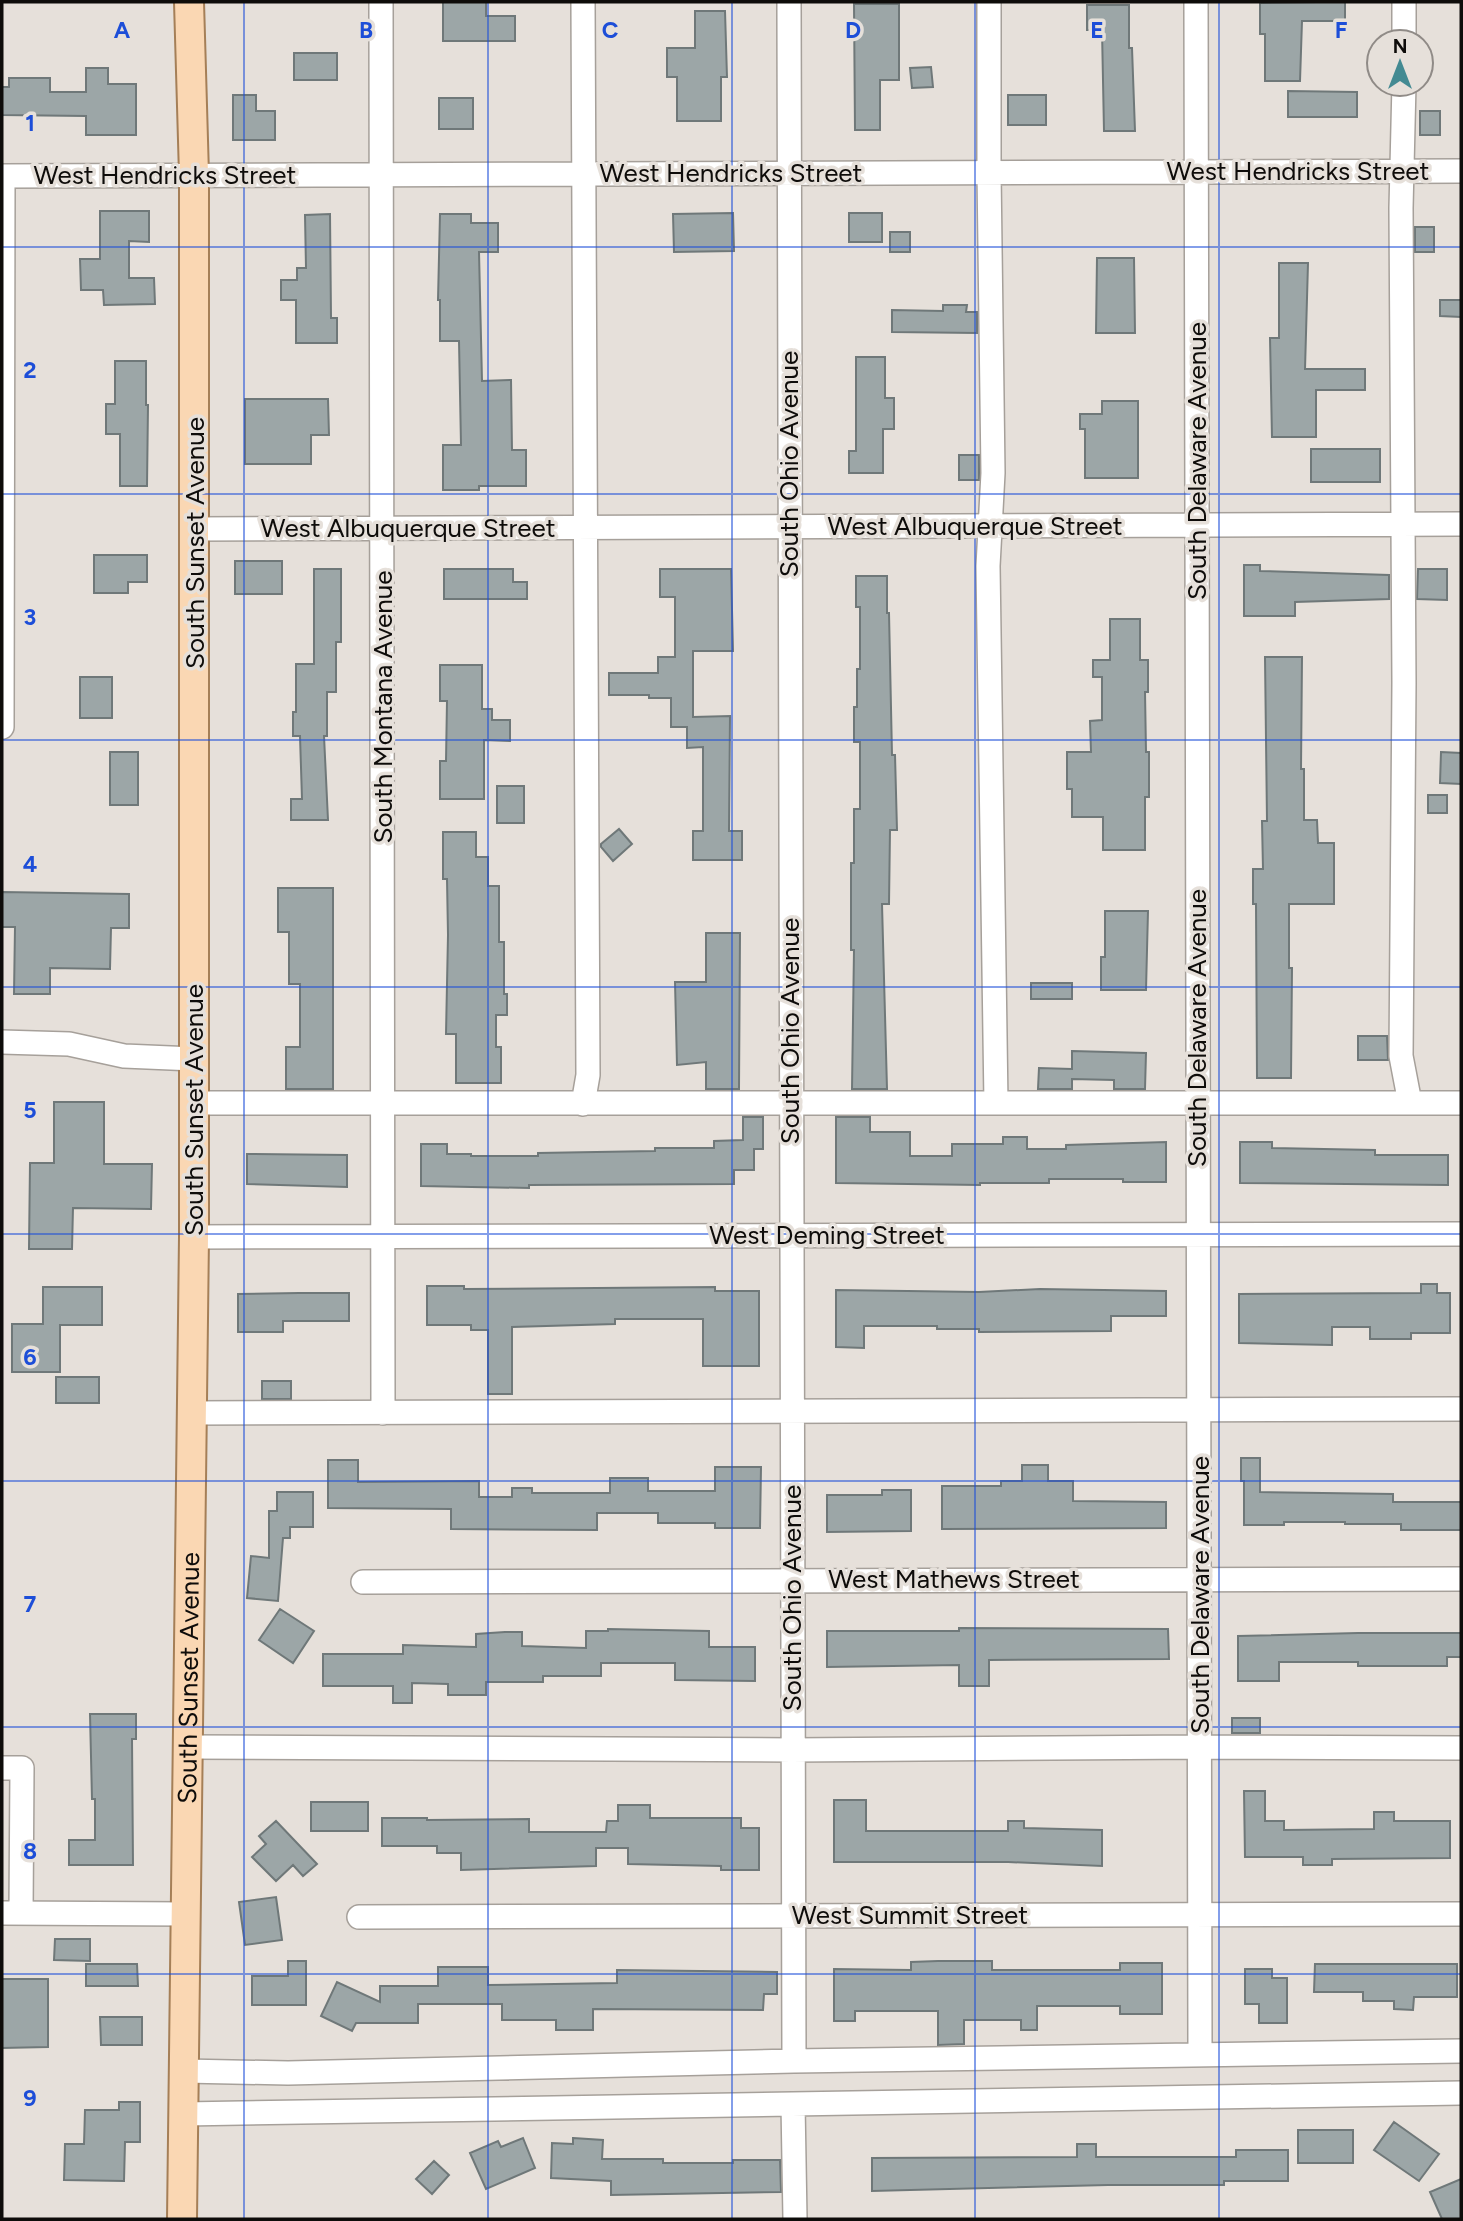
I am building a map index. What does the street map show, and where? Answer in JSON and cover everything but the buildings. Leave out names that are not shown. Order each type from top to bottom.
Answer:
[{"type":"main road","name":"South Sunset Avenue","points":[[183,2219],[194,1237],[194,175],[189,2]]},
{"type":"street","name":"South Montana Avenue","points":[[381,2],[383,1413]]},
{"type":"street","points":[[583,2],[588,1075],[583,1104]]},
{"type":"street","name":"South Ohio Avenue","points":[[789,2],[794,2061]]},
{"type":"street","points":[[989,2],[993,473],[988,566],[996,1103]]},
{"type":"street","name":"South Delaware Avenue","points":[[1196,2],[1200,2054]]},
{"type":"street","points":[[1404,2],[1404,28]]},
{"type":"street","points":[[1404,98],[1401,1056],[1410,1103]]},
{"type":"street","name":"West Hendricks Street","points":[[3,176],[1461,171]]},
{"type":"street","points":[[2,727],[3,176]]},
{"type":"street","name":"West Albuquerque Street","points":[[195,528],[1461,524]]},
{"type":"street","points":[[2,1042],[69,1044],[124,1056],[194,1059]]},
{"type":"street","points":[[194,1103],[1461,1103]]},
{"type":"street","name":"West Deming Street","points":[[194,1237],[1461,1234]]},
{"type":"street","points":[[192,1413],[1461,1409]]},
{"type":"street","name":"West Mathews Street","points":[[363,1582],[1461,1579]]},
{"type":"street","points":[[188,1747],[792,1750],[1461,1748]]},
{"type":"street","points":[[2,1768],[22,1768],[12,1913],[186,1914]]},
{"type":"street","name":"West Summit Street","points":[[359,1917],[1461,1914]]},
{"type":"street","points":[[184,2071],[288,2073],[794,2061],[1461,2051]]},
{"type":"street","points":[[184,2114],[1461,2093]]},
{"type":"street","points":[[793,2104],[795,2219]]}]
